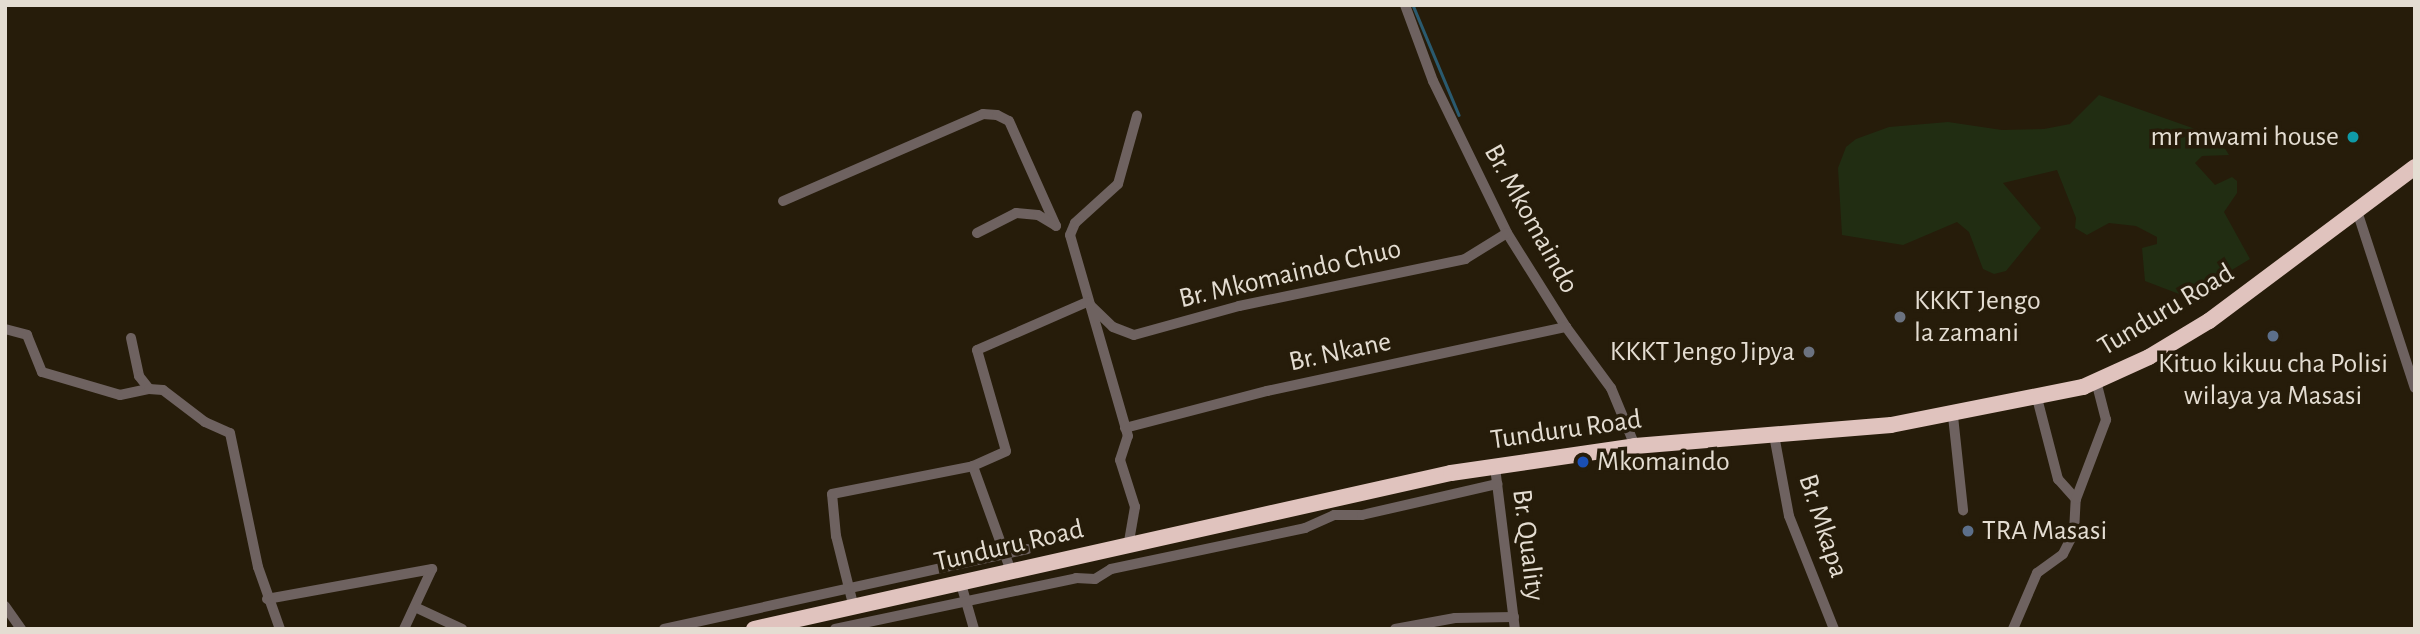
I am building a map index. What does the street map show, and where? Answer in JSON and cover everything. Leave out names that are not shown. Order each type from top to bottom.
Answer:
[{"type":"highway","name":"Tunduru Road","points":[[754,629],[853,604],[961,584],[1128,547],[1352,493],[1494,467],[1635,446],[1774,435],[1953,416],[2037,398],[2096,381],[2149,357],[2209,321],[2415,167]]},
{"type":"street","name":"Br. Mkomaindo","points":[[1405,5],[1433,82],[1507,233],[1566,327],[1611,388],[1635,446]]},
{"type":"street","points":[[783,201],[983,114],[997,115],[1009,121],[1056,226]]},
{"type":"street","points":[[1128,547],[1135,507],[1120,460],[1128,436],[1087,302],[1070,234],[1075,223],[1118,184],[1137,116]]},
{"type":"street","points":[[2357,211],[2415,387]]},
{"type":"street","points":[[977,233],[1016,212],[1038,215],[1070,234]]},
{"type":"street","name":"Br. Mkomaindo Chuo","points":[[1087,302],[1113,327],[1134,335],[1238,306],[1465,259],[1507,233]]},
{"type":"street","points":[[853,604],[832,494],[972,466],[1006,451],[977,350],[1087,302]]},
{"type":"street","name":"Br. Nkane","points":[[1125,428],[1267,391],[1566,327]]},
{"type":"street","points":[[5,329],[27,335],[42,372],[120,395],[149,389],[163,390],[205,422],[230,433],[267,599],[280,629]]},
{"type":"street","points":[[131,338],[139,376],[149,389]]},
{"type":"street","points":[[2013,629],[2037,573],[2063,554],[2074,532],[2076,499],[2106,420],[2096,381]]},
{"type":"street","points":[[2037,398],[2059,479],[2076,499]]},
{"type":"street","points":[[1953,416],[1963,510]]},
{"type":"street","name":"Br. Mkapa","points":[[1774,435],[1789,516],[1834,629]]},
{"type":"street","points":[[972,466],[1012,573]]},
{"type":"street","name":"Br. Quality","points":[[1494,467],[1515,623]]},
{"type":"street","points":[[835,629],[1076,578],[1096,579],[1111,569],[1305,528],[1334,515],[1362,515],[1497,484]]},
{"type":"street","points":[[664,629],[848,586],[1027,549]]},
{"type":"street","points":[[267,599],[432,569],[417,608],[404,629]]},
{"type":"street","points":[[961,584],[974,629]]},
{"type":"street","points":[[5,606],[17,627]]},
{"type":"street","points":[[417,608],[462,629]]},
{"type":"street","points":[[1395,629],[1455,618],[1515,623]]},
{"type":"green space","points":[[2099,95],[2218,137],[2229,155],[2202,156],[2195,163],[2215,185],[2232,177],[2237,181],[2237,193],[2224,212],[2250,259],[2187,297],[2145,281],[2142,248],[2157,244],[2157,237],[2136,226],[2109,223],[2087,235],[2075,228],[2076,218],[2057,170],[2003,183],[2041,228],[2006,271],[1994,274],[1983,269],[1969,232],[1957,222],[1903,245],[1842,235],[1838,168],[1846,147],[1856,139],[1889,127],[1948,122],[2002,130],[2044,129],[2070,124]]},
{"type":"waterway","points":[[1413,5],[1459,115]]},
{"type":"place","name":"mr mwami house","points":[[2353,137]]},
{"type":"place","name":"KKKT Jengo la zamani","points":[[1900,317]]},
{"type":"place","name":"Kituo kikuu cha Polisi wilaya ya Masasi","points":[[2273,336]]},
{"type":"place","name":"KKKT Jengo Jipya","points":[[1809,352]]},
{"type":"place","name":"Mkomaindo","points":[[1583,462]]},
{"type":"place","name":"TRA Masasi","points":[[1968,531]]}]
